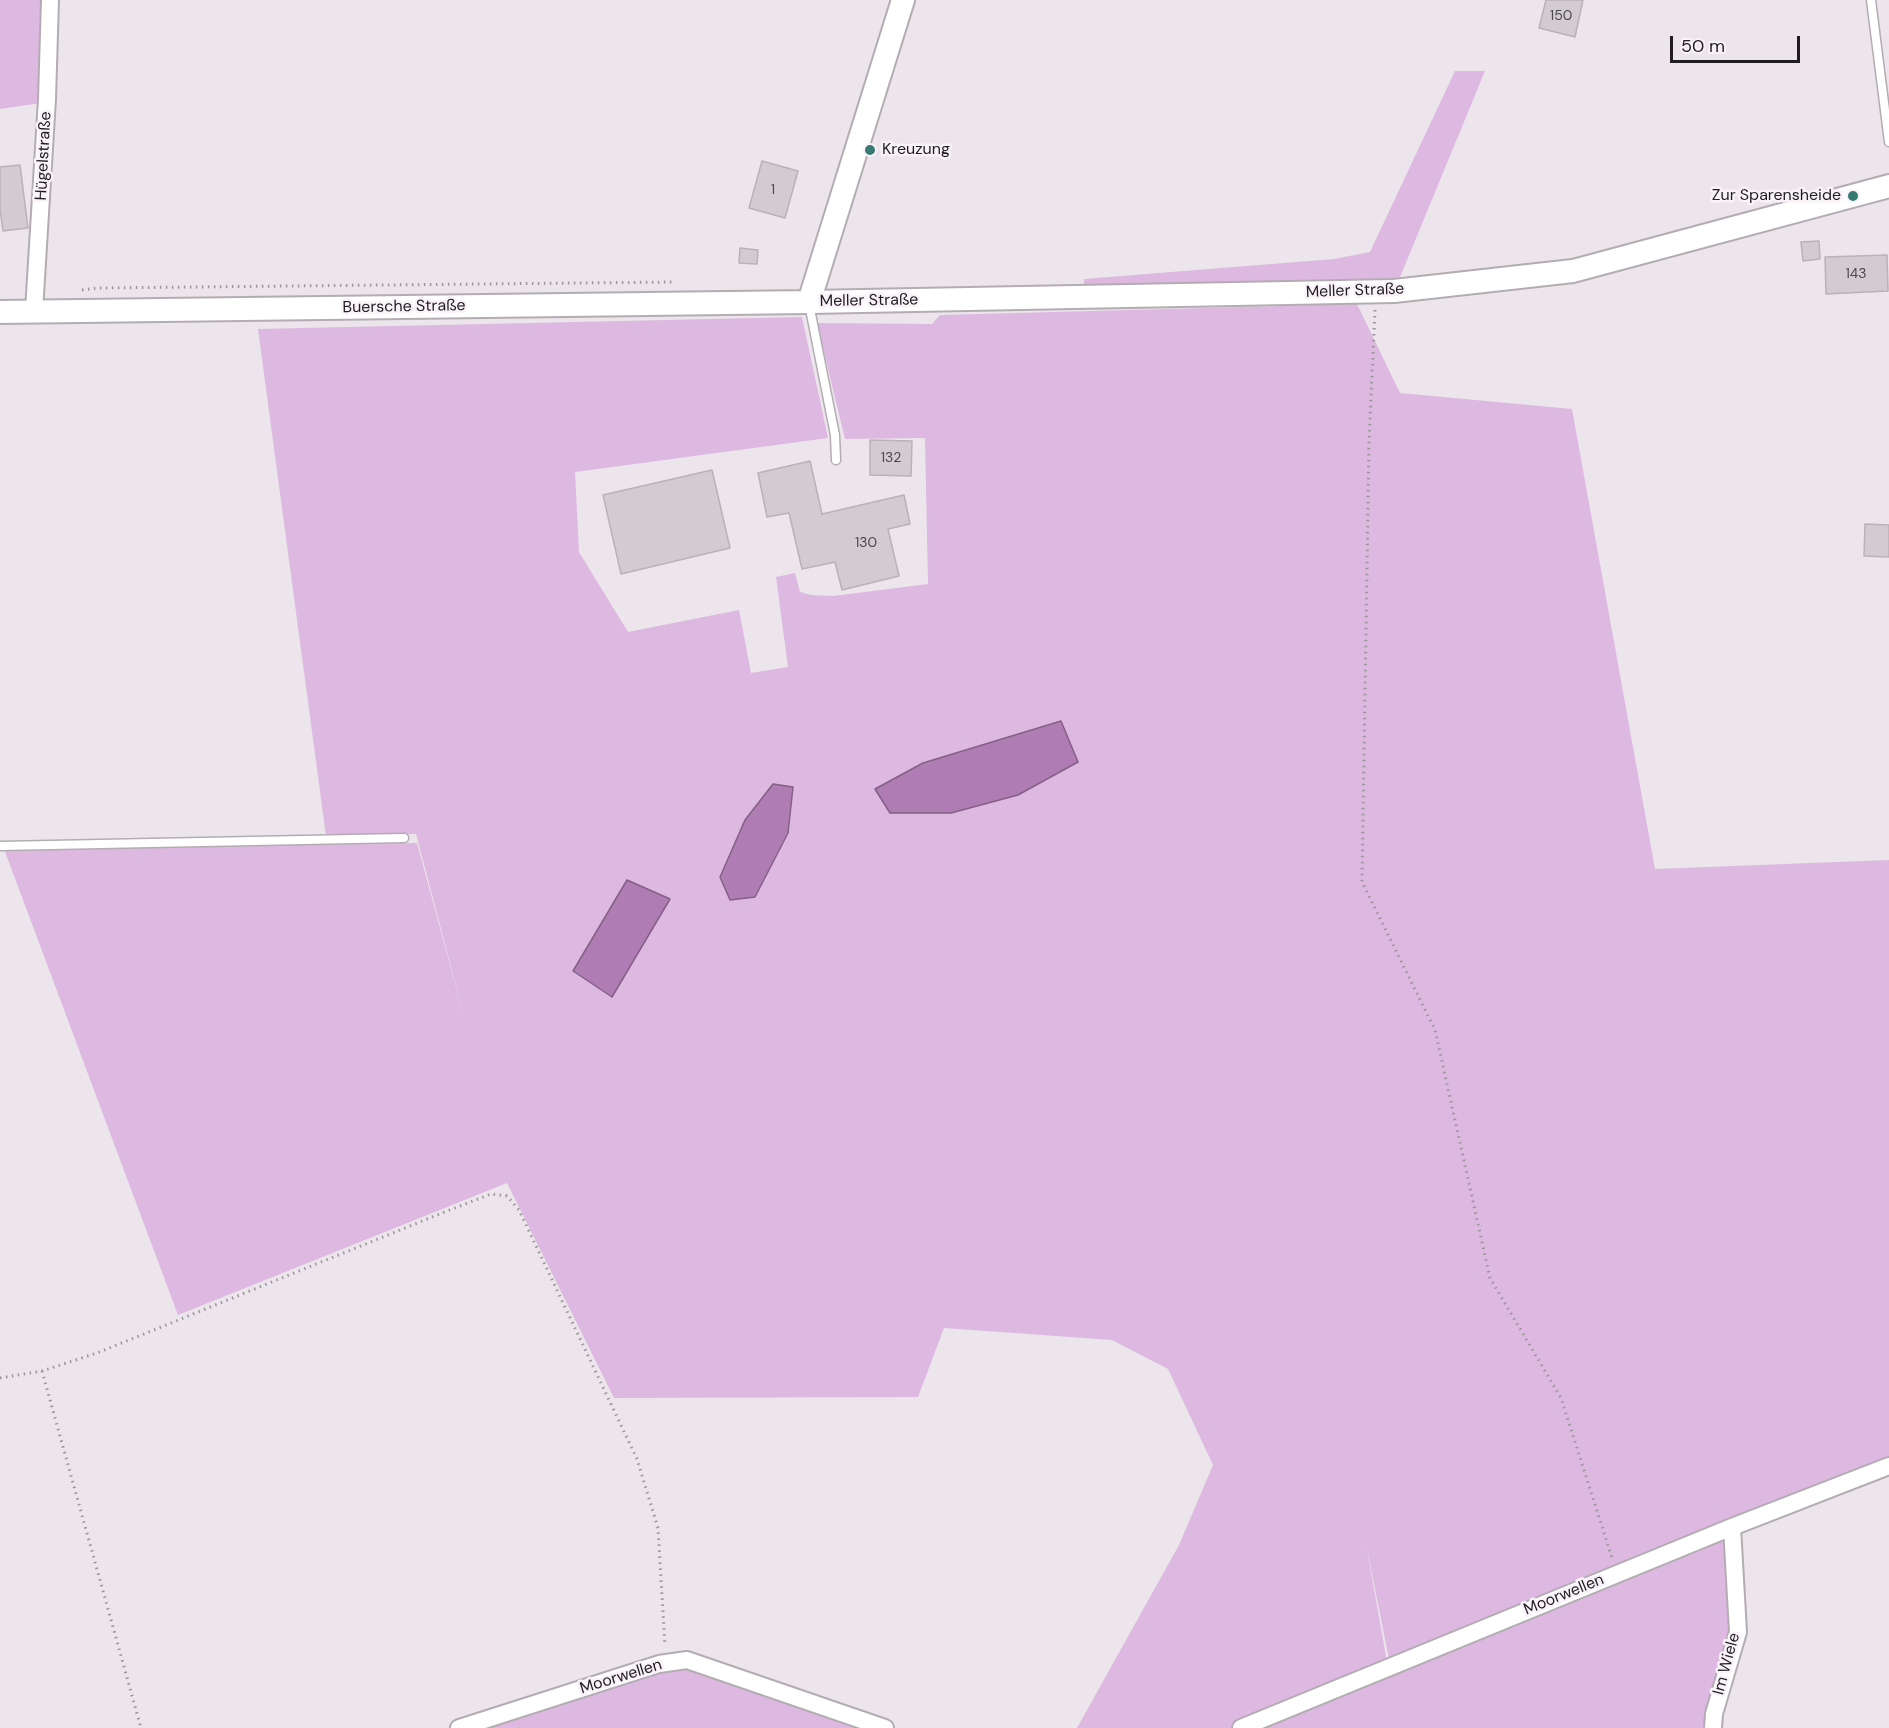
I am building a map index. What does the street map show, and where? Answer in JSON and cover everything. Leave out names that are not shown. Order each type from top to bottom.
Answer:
[{"type":"main road","points":[[809,302],[903,0]]},
{"type":"main road","name":"Meller Straße","points":[[809,302],[1394,291],[1573,271],[1889,186]]},
{"type":"main road","name":"Buersche Straße","points":[[0,312],[809,302]]},
{"type":"street","name":"Hügelstraße","points":[[34,311],[47,99],[50,0]]},
{"type":"street","name":"Moorwellen","points":[[1241,1728],[1732,1527],[1889,1466]]},
{"type":"street","name":"Im Wiele","points":[[1713,1728],[1714,1714],[1738,1632],[1732,1527]]},
{"type":"street","name":"Moorwellen","points":[[459,1728],[666,1663],[687,1660],[885,1728]]},
{"type":"lane","points":[[1871,0],[1889,142]]},
{"type":"lane","points":[[809,302],[836,435],[836,460]]},
{"type":"lane","points":[[0,846],[404,838]]},
{"type":"path","points":[[1376,291],[1369,442],[1362,882],[1435,1030],[1490,1278],[1561,1398],[1617,1574]]},
{"type":"path","points":[[0,1378],[42,1371],[97,1353],[491,1194],[507,1196],[519,1210],[638,1459],[658,1528],[666,1663]]},
{"type":"path","points":[[42,1371],[141,1728]]},
{"type":"shaded area","points":[[0,0],[46,0],[41,103],[0,109]]},
{"type":"shaded area","points":[[1455,71],[1485,71],[1398,282],[1084,287],[1084,279],[1334,259],[1370,252]]},
{"type":"shaded area","points":[[1357,304],[1400,393],[1572,409],[1655,869],[1889,860],[1889,1460],[1729,1527],[1733,1632],[1708,1728],[1249,1728],[1391,1669],[1366,1544],[1387,1662],[1231,1728],[1077,1728],[1179,1545],[1213,1465],[1168,1369],[1112,1340],[944,1328],[918,1397],[614,1398],[507,1183],[178,1315],[4,849],[417,843],[466,1024],[416,834],[326,836],[258,329],[802,317],[828,438],[575,472],[579,552],[628,632],[739,610],[751,673],[788,667],[776,577],[795,573],[800,592],[811,595],[833,596],[928,584],[925,438],[845,439],[817,323],[932,324],[940,315]]},
{"type":"shaded area","points":[[1061,721],[1078,762],[1018,795],[951,813],[890,813],[875,789],[923,763]]},
{"type":"shaded area","points":[[773,784],[793,787],[788,833],[755,897],[730,900],[720,877],[745,820]]},
{"type":"shaded area","points":[[627,880],[670,899],[612,997],[573,971]]},
{"type":"shaded area","points":[[687,1668],[872,1728],[480,1728],[657,1671]]},
{"type":"building","points":[[1546,0],[1583,0],[1575,37],[1539,28]]},
{"type":"building","points":[[762,161],[798,171],[785,218],[749,208]]},
{"type":"building","points":[[20,165],[28,228],[3,231],[0,209],[0,167]]},
{"type":"building","points":[[1819,241],[1820,259],[1803,261],[1801,242]]},
{"type":"building","points":[[740,248],[758,250],[757,264],[739,263]]},
{"type":"building","points":[[1887,255],[1888,291],[1826,294],[1825,257]]},
{"type":"building","points":[[870,440],[912,441],[911,476],[870,475]]},
{"type":"building","points":[[810,461],[822,514],[904,495],[910,524],[888,529],[899,576],[842,590],[835,562],[802,569],[789,513],[767,517],[758,473]]},
{"type":"building","points":[[712,470],[730,548],[621,574],[603,495]]},
{"type":"building","points":[[1865,524],[1889,525],[1889,557],[1864,556]]},
{"type":"place","name":"Kreuzung","points":[[870,150]]},
{"type":"place","name":"Zur Sparensheide","points":[[1853,196]]}]
